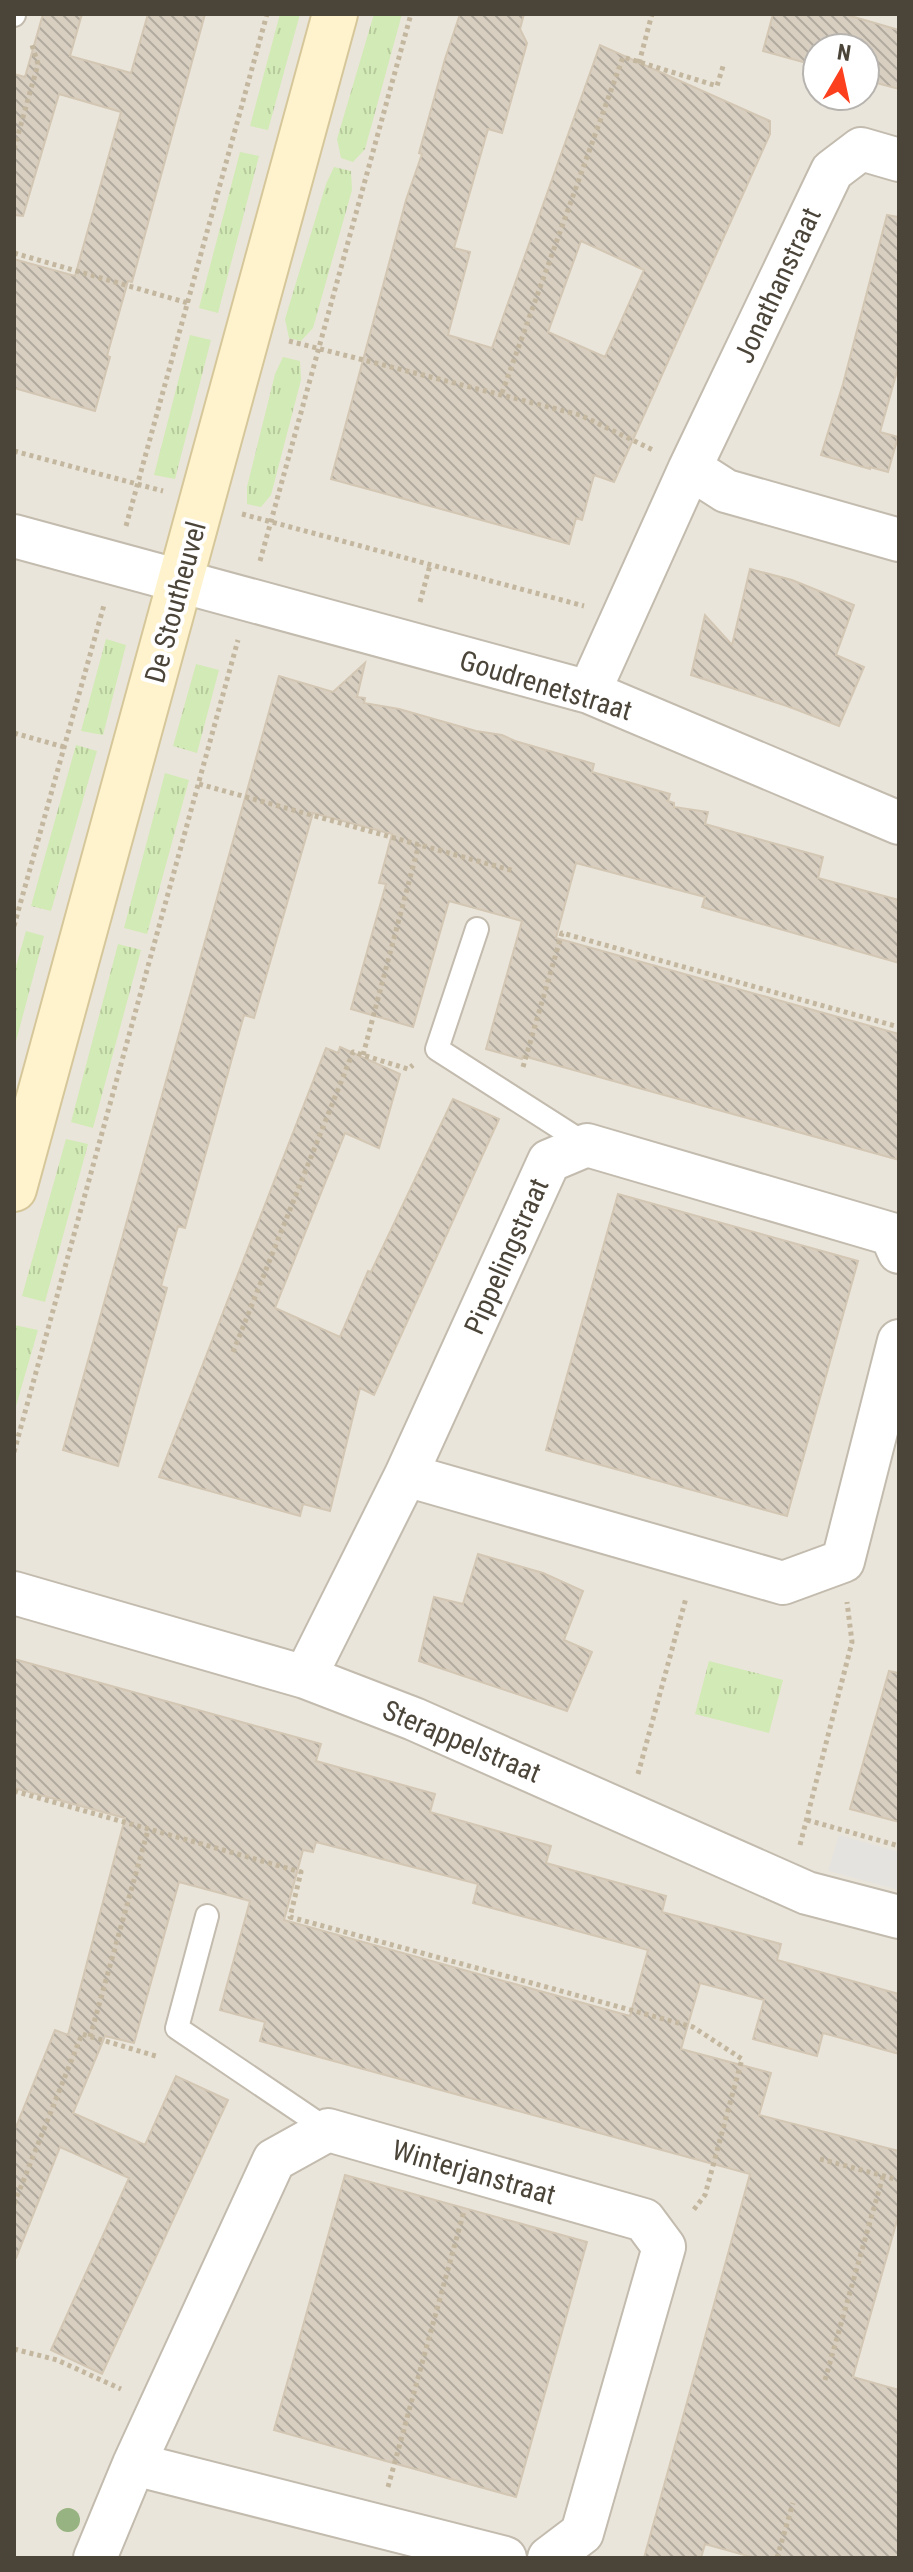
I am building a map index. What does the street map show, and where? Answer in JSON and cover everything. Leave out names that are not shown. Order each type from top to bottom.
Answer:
[{"type":"street","name":"De Stoutheuvel","points":[[14,1189],[335,14]]},
{"type":"street","name":"Jonathanstraat","points":[[589,692],[690,468],[832,171],[861,149],[899,160]]},
{"type":"street","points":[[690,468],[726,491],[899,540]]},
{"type":"street","name":"Goudrenetstraat","points":[[14,536],[589,692],[899,823]]},
{"type":"street","points":[[587,1145],[891,1234],[899,1252]]},
{"type":"street","name":"Pippelingstraat","points":[[305,1677],[406,1475],[549,1161],[587,1145]]},
{"type":"street","points":[[406,1475],[783,1583],[843,1561],[899,1341]]},
{"type":"street","name":"Sterappelstraat","points":[[14,1593],[305,1677],[414,1719],[807,1893],[899,1917]]},
{"type":"street","points":[[95,2558],[134,2464],[274,2160],[328,2130]]},
{"type":"street","name":"Winterjanstraat","points":[[328,2130],[644,2220],[664,2247]]},
{"type":"street","points":[[549,2558],[582,2533],[664,2247]]},
{"type":"street","points":[[134,2464],[505,2558]]},
{"type":"lane","points":[[477,929],[437,1049],[587,1145]]},
{"type":"lane","points":[[207,1916],[177,2028],[328,2130]]},
{"type":"path","points":[[14,926],[267,14]]},
{"type":"path","points":[[14,1452],[411,14]]},
{"type":"path","points":[[639,63],[652,14]]},
{"type":"path","points":[[14,149],[38,64],[18,20]]},
{"type":"path","points":[[502,393],[623,57],[717,86],[724,63]]},
{"type":"path","points":[[14,253],[188,303]]},
{"type":"path","points":[[249,331],[580,415],[690,468]]},
{"type":"path","points":[[14,451],[623,616]]},
{"type":"path","points":[[14,733],[64,747]]},
{"type":"path","points":[[198,784],[514,871]]},
{"type":"path","points":[[363,1055],[419,844]]},
{"type":"path","points":[[514,1098],[562,933],[899,1027]]},
{"type":"path","points":[[233,1352],[353,1052],[408,1069],[437,1049]]},
{"type":"path","points":[[627,1813],[697,1559]]},
{"type":"path","points":[[790,1886],[852,1642],[843,1561]]},
{"type":"path","points":[[14,1791],[301,1872],[290,1917],[693,2027],[742,2059],[705,2195],[664,2247]]},
{"type":"path","points":[[807,1820],[899,1846]]},
{"type":"path","points":[[90,2037],[148,1830]]},
{"type":"path","points":[[14,2204],[82,2034],[169,2060],[177,2028]]},
{"type":"path","points":[[820,2159],[899,2180]]},
{"type":"path","points":[[377,2526],[475,2172]]},
{"type":"path","points":[[825,2380],[883,2176]]},
{"type":"path","points":[[14,2349],[57,2360],[161,2406]]},
{"type":"path","points":[[777,2558],[793,2503]]},
{"type":"shaded area","points":[[14,14],[899,14],[899,2558],[14,2558]]},
{"type":"shaded area","points":[[839,1835],[899,1852],[899,1890],[828,1871]]},
{"type":"green space","points":[[280,14],[300,14],[268,130],[250,126]]},
{"type":"green space","points":[[374,14],[402,14],[365,149],[353,162],[341,158],[337,139]]},
{"type":"green space","points":[[240,152],[259,156],[218,313],[199,308]]},
{"type":"green space","points":[[334,167],[351,171],[352,190],[313,328],[301,341],[289,338],[285,319]]},
{"type":"green space","points":[[190,335],[211,340],[175,479],[154,475]]},
{"type":"green space","points":[[283,357],[300,361],[301,380],[271,495],[261,507],[247,504],[247,487],[275,374]]},
{"type":"green space","points":[[106,639],[126,645],[103,735],[81,731]]},
{"type":"green space","points":[[196,664],[219,670],[197,753],[173,746]]},
{"type":"green space","points":[[76,745],[97,751],[51,911],[31,906]]},
{"type":"green space","points":[[165,773],[189,780],[147,934],[124,928]]},
{"type":"green space","points":[[26,931],[44,936],[14,1049],[14,973]]},
{"type":"green space","points":[[118,944],[141,950],[93,1128],[71,1122]]},
{"type":"green space","points":[[66,1139],[88,1144],[45,1302],[22,1296]]},
{"type":"green space","points":[[14,1325],[38,1330],[14,1413]]},
{"type":"green space","points":[[709,1661],[783,1680],[769,1733],[695,1714]]},
{"type":"building","points":[[43,14],[82,14],[70,56],[131,73],[148,14],[205,14],[132,282],[128,281],[107,356],[110,357],[95,411],[14,388],[14,259],[75,276],[121,112],[59,94],[23,216],[14,215],[14,74],[25,77]]},
{"type":"building","points":[[460,14],[524,14],[520,29],[527,43],[502,133],[488,129],[454,248],[470,252],[448,335],[492,348],[600,45],[770,121],[770,134],[614,482],[594,475],[582,520],[576,518],[569,544],[331,479],[406,200],[422,154],[419,153]],"holes":[[[581,241],[644,270],[605,357],[548,332]]]},
{"type":"building","points":[[773,14],[844,14],[899,30],[899,89],[881,84],[881,32],[801,32],[801,62],[763,51]]},
{"type":"building","points":[[887,215],[899,217],[899,364],[880,432],[898,437],[888,472],[821,455]]},
{"type":"building","points":[[750,569],[792,580],[854,605],[836,655],[864,667],[839,726],[691,675],[705,615],[732,645]]},
{"type":"building","points":[[365,663],[357,697],[365,698],[364,703],[502,735],[594,764],[592,772],[670,794],[668,801],[674,803],[674,807],[708,812],[705,824],[823,857],[818,878],[899,900],[899,963],[702,907],[705,897],[576,863],[556,938],[899,1034],[899,1160],[523,1056],[522,1059],[486,1049],[522,921],[449,901],[413,1027],[351,1009],[386,884],[379,883],[392,834],[313,813],[254,1018],[244,1015],[185,1228],[178,1226],[161,1286],[167,1288],[118,1466],[63,1450],[279,676],[333,692]]},
{"type":"building","points":[[340,1047],[400,1074],[379,1148],[345,1133],[275,1308],[340,1337],[368,1271],[371,1272],[453,1099],[499,1119],[374,1395],[360,1388],[330,1511],[303,1504],[300,1516],[159,1477],[326,1048],[338,1053]]},
{"type":"building","points":[[618,1194],[858,1261],[787,1516],[546,1450]]},
{"type":"building","points":[[478,1554],[543,1573],[583,1591],[564,1640],[592,1652],[567,1711],[419,1661],[434,1597],[463,1604]]},
{"type":"building","points":[[14,1659],[321,1744],[316,1761],[435,1794],[430,1812],[551,1846],[546,1863],[666,1896],[662,1912],[781,1944],[777,1960],[899,1994],[899,2054],[823,2033],[817,2056],[753,2039],[764,2000],[700,1983],[681,2049],[771,2073],[759,2115],[899,2151],[899,2213],[853,2377],[899,2390],[899,2558],[755,2558],[705,2544],[701,2558],[644,2558],[750,2174],[260,2041],[265,2022],[220,2010],[250,1901],[179,1882],[134,2043],[105,2036],[73,2113],[145,2145],[176,2076],[228,2100],[102,2374],[51,2350],[129,2178],[60,2147],[14,2258],[14,2132],[55,2030],[68,2035],[125,1818],[14,1788]],"holes":[[[316,1842],[478,1884],[473,1903],[648,1950],[630,2016],[284,1920],[303,1850],[313,1852]]]},
{"type":"building","points":[[889,1671],[899,1673],[899,1822],[850,1809]]},
{"type":"building","points":[[345,2175],[587,2242],[516,2497],[274,2430]]}]
